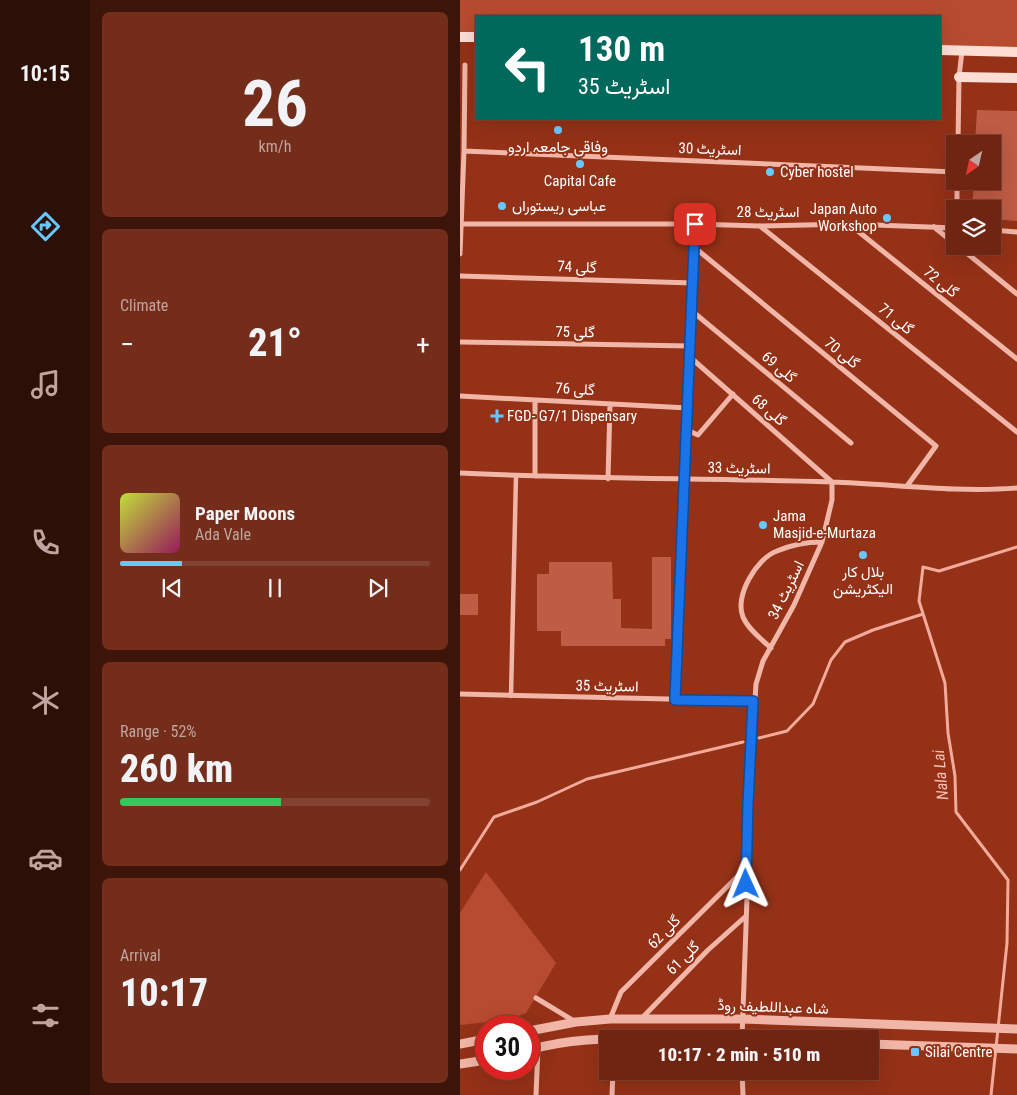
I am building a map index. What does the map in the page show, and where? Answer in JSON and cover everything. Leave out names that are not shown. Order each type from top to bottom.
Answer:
[{"type":"main road","points":[[460,37],[475,37]]},
{"type":"main road","points":[[941,50],[1017,52]]},
{"type":"main road","points":[[959,77],[1017,78]]},
{"type":"street","points":[[958,135],[959,77],[962,51]]},
{"type":"street","points":[[460,254],[464,151],[464,65]]},
{"type":"street","name":"اسٹریٹ 30","points":[[464,151],[946,172]]},
{"type":"street","name":"اسٹریٹ 28","points":[[460,224],[695,224],[759,226],[849,224],[946,228]]},
{"type":"street","points":[[675,700],[695,224]]},
{"type":"street","name":"گلی 72","points":[[849,224],[1017,360]]},
{"type":"street","name":"گلی 71","points":[[759,226],[1017,432]]},
{"type":"street","points":[[934,227],[946,237]]},
{"type":"street","points":[[1001,231],[1017,232]]},
{"type":"street","name":"گلی 70","points":[[694,247],[936,446],[907,486]]},
{"type":"street","points":[[969,255],[1017,294]]},
{"type":"street","name":"گلی 74","points":[[460,276],[693,283]]},
{"type":"street","name":"گلی 69","points":[[692,310],[851,443]]},
{"type":"street","name":"گلی 75","points":[[460,342],[690,346]]},
{"type":"street","name":"گلی 68","points":[[690,356],[832,482]]},
{"type":"street","points":[[687,430],[698,436],[733,394]]},
{"type":"street","name":"گلی 76","points":[[460,396],[688,408]]},
{"type":"street","points":[[534,476],[535,400]]},
{"type":"street","points":[[608,479],[610,404]]},
{"type":"street","name":"اسٹریٹ 33","points":[[460,473],[608,479],[832,482],[982,491],[1017,488]]},
{"type":"street","points":[[510,696],[516,476]]},
{"type":"street","name":"اسٹریٹ 34","points":[[742,1030],[746,916],[745,869],[753,701],[763,660],[805,583],[822,542],[832,500],[832,482]]},
{"type":"street","name":"اسٹریٹ 34","points":[[771,648],[756,634],[742,616],[742,594],[750,574],[775,551],[811,542],[822,542]]},
{"type":"street","name":"اسٹریٹ 35","points":[[460,694],[753,701]]},
{"type":"street","name":"گلی 62","points":[[610,1018],[621,992],[745,869]]},
{"type":"street","name":"گلی 61","points":[[640,1020],[708,950],[746,916]]},
{"type":"street","points":[[536,998],[576,1022]]},
{"type":"street","name":"شاہ عبداللطیف روڈ","points":[[540,1029],[610,1018],[640,1020],[741,1019],[1017,1030]]},
{"type":"street","points":[[540,1047],[599,1040]]},
{"type":"street","points":[[460,1044],[475,1041]]},
{"type":"street","points":[[879,1044],[1017,1049]]},
{"type":"street","points":[[460,1064],[475,1062]]},
{"type":"street","points":[[535,1080],[536,1095]]},
{"type":"street","points":[[612,1095],[613,1080]]},
{"type":"street","points":[[742,1080],[742,1095]]},
{"type":"shaded area","points":[[460,0],[1017,0],[1017,51],[941,48],[941,15],[475,15],[475,32],[460,32]]},
{"type":"shaded area","points":[[486,872],[556,963],[526,1013],[521,1015],[475,1015],[475,1023],[460,1025],[460,913]]},
{"type":"building","points":[[977,110],[1017,111],[1017,221],[1001,220],[1001,200],[973,200],[973,190],[1001,190],[1001,135],[976,135]]},
{"type":"building","points":[[652,557],[671,557],[671,639],[665,639],[665,646],[561,646],[561,631],[537,631],[537,574],[549,574],[549,562],[612,562],[613,599],[621,599],[621,628],[652,629]]},
{"type":"building","points":[[460,594],[478,594],[478,615],[460,615]]},
{"type":"waterway","name":"Nala Lai","points":[[991,1095],[1007,943],[1008,880],[956,812],[955,776],[948,733],[945,683],[919,601],[923,567],[939,571],[1017,547]]},
{"type":"waterway","points":[[759,738],[787,731],[813,704],[831,660],[845,642],[873,630],[923,614]]},
{"type":"waterway","points":[[460,870],[494,817],[537,802],[587,779],[743,742]]},
{"type":"place","name":"وفاقی جامعہ اردو","points":[[558,130]]},
{"type":"place","name":"Capital Cafe","points":[[580,164]]},
{"type":"place","name":"Cyber hostel","points":[[770,172]]},
{"type":"place","name":"عباسی ریستوراں","points":[[502,206]]},
{"type":"place","name":"Japan Auto Workshop","points":[[887,218]]},
{"type":"place","name":"FGD- G7/1 Dispensary","points":[[497,416]]},
{"type":"place","name":"Jama Masjid-e-Murtaza","points":[[763,525]]},
{"type":"place","name":"بلال کار الیکٹریشن","points":[[863,555]]},
{"type":"place","name":"Silai Centre","points":[[915,1052]]},
{"type":"route","points":[[695,224],[675,700],[753,701],[745,869],[746,884]]}]
